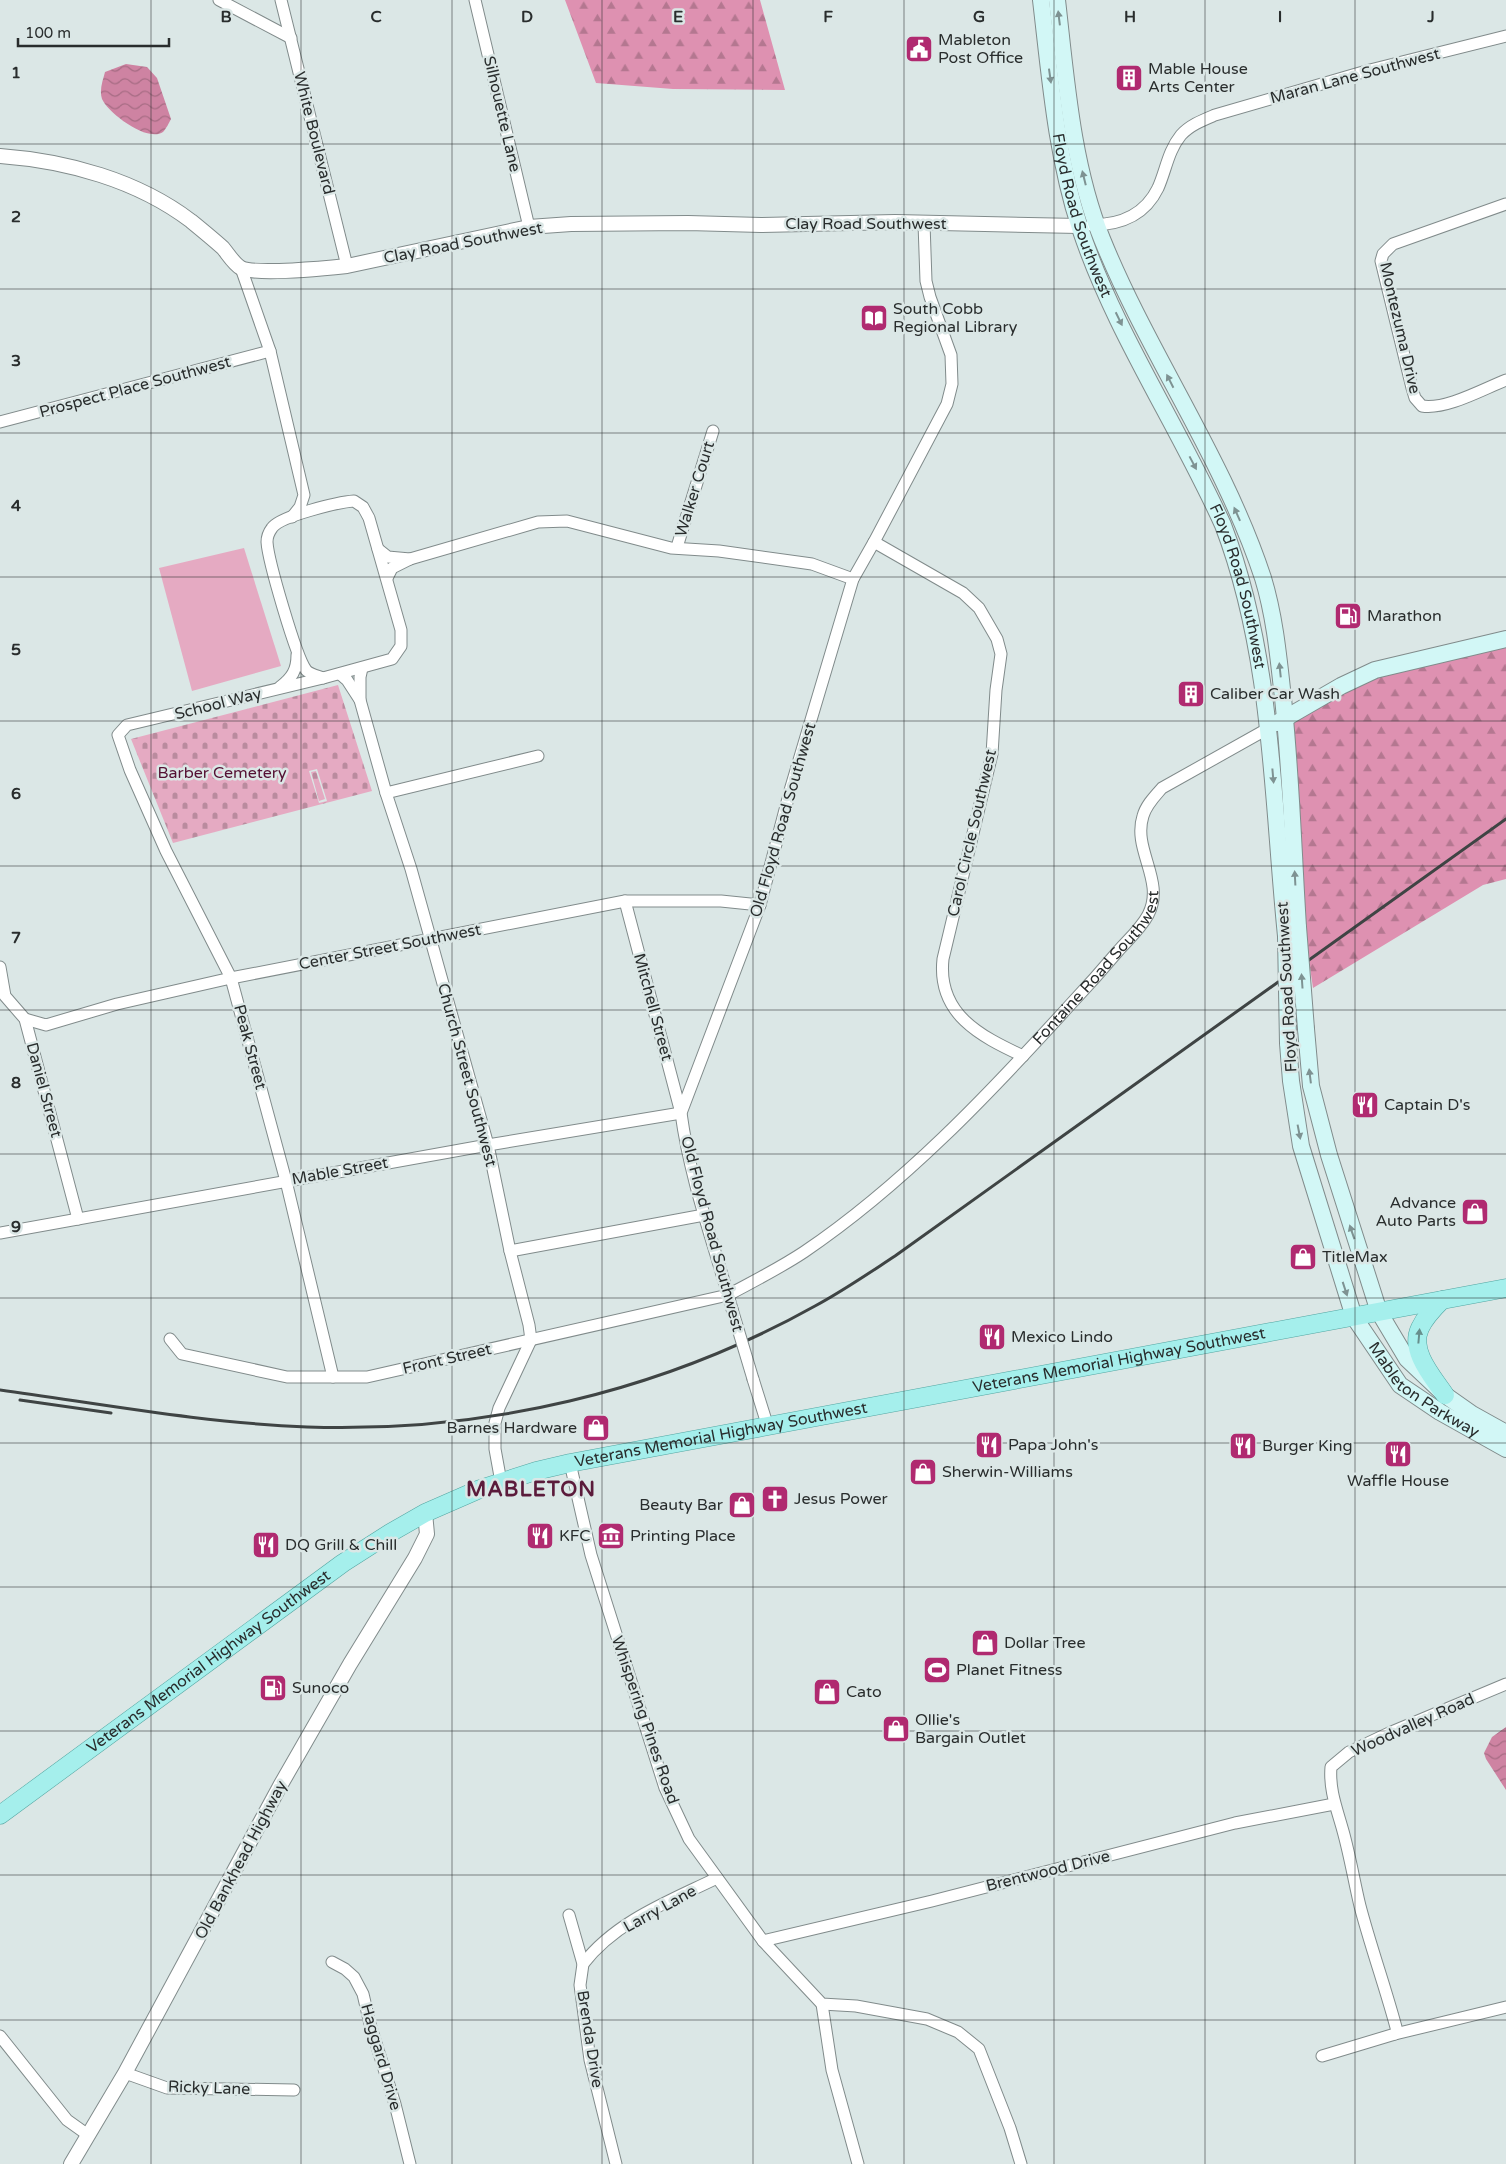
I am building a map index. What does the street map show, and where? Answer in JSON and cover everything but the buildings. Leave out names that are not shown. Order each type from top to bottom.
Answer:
[{"type":"main road","name":"Floyd Road Southwest","points":[[1040,0],[1059,141],[1079,226],[1105,289],[1211,498],[1230,543],[1255,630],[1306,1030],[1311,1086],[1329,1156],[1379,1312]]},
{"type":"main road","name":"Floyd Road Southwest","points":[[1057,0],[1080,162],[1097,225],[1130,303],[1216,470],[1252,550],[1269,604],[1278,648],[1285,718],[1292,932],[1288,1044],[1291,1081],[1302,1146],[1354,1317]]},
{"type":"main road","name":"Fontaine Road Southwest","points":[[1268,728],[1341,686],[1375,670],[1506,639]]},
{"type":"main road","name":"Veterans Memorial Highway Southwest","points":[[0,1815],[343,1562],[425,1512],[501,1482],[570,1464],[1506,1288]]},
{"type":"main road","points":[[1442,1300],[1420,1327],[1417,1338],[1422,1361],[1445,1394]]},
{"type":"main road","name":"Mableton Parkway","points":[[1379,1312],[1407,1359],[1445,1394],[1472,1414],[1506,1433]]},
{"type":"main road","name":"Mableton Parkway","points":[[1354,1317],[1400,1385],[1440,1412],[1506,1449]]},
{"type":"street","points":[[219,0],[291,38]]},
{"type":"street","name":"White Boulevard","points":[[281,0],[347,266]]},
{"type":"street","name":"Silhouette Lane","points":[[475,0],[529,227]]},
{"type":"street","name":"Maran Lane Southwest","points":[[1079,226],[1113,225],[1124,221],[1148,203],[1158,188],[1173,147],[1183,133],[1214,115],[1370,70],[1506,36]]},
{"type":"street","points":[[0,156],[39,159],[81,168],[161,201],[191,221],[223,248],[241,268],[270,351],[304,495],[300,507],[292,517]]},
{"type":"street","name":"Montezuma Drive","points":[[1506,204],[1393,244],[1383,254],[1381,261],[1415,398],[1422,406],[1430,407],[1506,380]]},
{"type":"street","name":"Clay Road Southwest","points":[[241,268],[259,270],[347,266],[529,227],[571,224],[688,223],[761,225],[924,223],[1079,226]]},
{"type":"street","name":"Old Floyd Road Southwest","points":[[768,1426],[704,1215],[685,1139],[681,1114],[760,906],[794,779],[853,579],[947,404],[952,384],[951,355],[926,281],[924,223]]},
{"type":"street","name":"Prospect Place Southwest","points":[[0,422],[270,351]]},
{"type":"street","name":"Walker Court","points":[[677,547],[712,432]]},
{"type":"street","points":[[304,495],[328,506]]},
{"type":"street","points":[[354,501],[363,507],[369,518],[401,630],[401,646],[392,659],[323,678],[307,671],[297,653],[267,541],[272,527],[292,517],[328,506],[354,501]]},
{"type":"street","points":[[387,578],[392,568],[410,559],[538,522],[567,521],[671,548],[739,553],[803,562],[853,579]]},
{"type":"street","name":"Carol Circle Southwest","points":[[874,542],[963,593],[979,608],[997,639],[1001,654],[996,690],[992,754],[943,959],[942,982],[956,1011],[967,1023],[988,1040],[1023,1056]]},
{"type":"street","points":[[378,549],[388,557],[410,559]]},
{"type":"street","points":[[277,690],[289,681],[297,668],[297,653]]},
{"type":"street","name":"Church Street Southwest","points":[[362,668],[360,700],[386,792],[403,842],[488,1145],[531,1340]]},
{"type":"street","points":[[340,674],[347,680],[360,700]]},
{"type":"street","name":"School Way","points":[[118,736],[127,725],[323,678]]},
{"type":"street","name":"Fontaine Road Southwest","points":[[728,1295],[804,1252],[904,1174],[1023,1056],[1140,927],[1148,915],[1154,892],[1152,875],[1141,838],[1141,826],[1142,816],[1152,800],[1162,788],[1268,728]]},
{"type":"street","name":"Peak Street","points":[[118,736],[130,770],[166,851],[230,978],[286,1181],[333,1377]]},
{"type":"street","points":[[386,792],[538,756]]},
{"type":"street","name":"Center Street Southwest","points":[[25,1020],[46,1025],[117,1004],[230,978],[625,901],[721,902],[760,906]]},
{"type":"street","name":"Mitchell Street","points":[[625,901],[681,1114]]},
{"type":"street","name":"Daniel Street","points":[[0,968],[2,996],[25,1020],[78,1219]]},
{"type":"street","name":"Mable Street","points":[[0,1233],[488,1145],[681,1114]]},
{"type":"street","points":[[510,1251],[704,1215]]},
{"type":"street","name":"Front Street","points":[[170,1339],[182,1354],[287,1377],[366,1377],[728,1295]]},
{"type":"street","points":[[501,1482],[495,1449],[495,1424],[499,1408],[531,1340]]},
{"type":"street","name":"Whispering Pines Road","points":[[570,1464],[590,1555],[664,1788],[690,1838],[763,1941],[822,2004]]},
{"type":"street","name":"Old Bankhead Highway","points":[[71,2164],[125,2073],[280,1786],[350,1664],[415,1558],[427,1534],[425,1512]]},
{"type":"street","name":"Woodvalley Road","points":[[1334,1804],[1330,1782],[1331,1768],[1349,1752],[1389,1733],[1506,1684]]},
{"type":"street","points":[[1334,1804],[1343,1830],[1360,1906],[1390,2004],[1397,2031],[1395,2034]]},
{"type":"street","name":"Brentwood Drive","points":[[763,1941],[932,1901],[1235,1823],[1334,1804]]},
{"type":"street","name":"Larry Lane","points":[[583,1964],[594,1950],[633,1919],[717,1878]]},
{"type":"street","name":"Brenda Drive","points":[[569,1915],[583,1964],[580,1985],[590,2060],[616,2164]]},
{"type":"street","name":"Haggard Drive","points":[[332,1962],[345,1969],[354,1977],[363,1994],[370,2024],[395,2104],[410,2164]]},
{"type":"street","points":[[858,2164],[832,2070],[822,2004],[856,2006],[927,2019],[958,2032],[979,2049],[1010,2128],[1021,2164]]},
{"type":"street","points":[[1322,2056],[1395,2034],[1506,2007]]},
{"type":"street","points":[[0,2036],[67,2120],[88,2135]]},
{"type":"street","name":"Ricky Lane","points":[[125,2073],[167,2088],[294,2090]]},
{"type":"green space","points":[[565,0],[760,0],[785,90],[673,89],[596,83]]},
{"type":"green space","points":[[244,548],[281,666],[192,691],[159,568]]},
{"type":"green space","points":[[1506,638],[1506,879],[1483,885],[1313,988],[1304,926],[1284,721],[1318,697],[1475,645]]},
{"type":"green space","name":"Barber Cemetery","points":[[338,685],[372,791],[173,843],[131,739]],"holes":[[[317,769],[327,801],[319,803],[309,771]]]},
{"type":"green space","points":[[316,771],[325,799],[319,801],[311,772]]},
{"type":"water","points":[[126,64],[147,67],[157,78],[171,119],[163,132],[156,134],[148,133],[129,125],[112,112],[102,99],[101,89],[105,72]]},
{"type":"water","points":[[1506,1727],[1506,1790],[1484,1753],[1492,1737]]},
{"type":"railway","points":[[0,1390],[230,1422],[307,1427],[373,1427],[439,1423],[505,1414],[570,1401],[633,1384],[696,1362],[756,1336],[815,1306],[895,1256],[1506,819]]},
{"type":"railway","points":[[20,1400],[111,1413]]},
{"type":"place","name":"Mableton Post Office","points":[[919,49]]},
{"type":"place","name":"Mable House Arts Center","points":[[1129,78]]},
{"type":"place","name":"South Cobb Regional Library","points":[[874,318]]},
{"type":"place","name":"Marathon","points":[[1348,616]]},
{"type":"place","name":"Caliber Car Wash","points":[[1191,694]]},
{"type":"place","name":"Captain D's","points":[[1365,1105]]},
{"type":"place","name":"Advance Auto Parts","points":[[1475,1212]]},
{"type":"place","name":"TitleMax","points":[[1303,1257]]},
{"type":"place","name":"Mexico Lindo","points":[[992,1337]]},
{"type":"place","name":"Barnes Hardware","points":[[596,1428]]},
{"type":"place","name":"Papa John's","points":[[989,1445]]},
{"type":"place","name":"Burger King","points":[[1243,1446]]},
{"type":"place","name":"Waffle House","points":[[1398,1454]]},
{"type":"place","name":"Sherwin-Williams","points":[[923,1472]]},
{"type":"place","name":"Jesus Power","points":[[775,1499]]},
{"type":"place","name":"Beauty Bar","points":[[742,1505]]},
{"type":"place","name":"KFC","points":[[540,1536]]},
{"type":"place","name":"Printing Place","points":[[611,1536]]},
{"type":"place","name":"DQ Grill & Chill","points":[[266,1545]]},
{"type":"place","name":"Dollar Tree","points":[[985,1643]]},
{"type":"place","name":"Planet Fitness","points":[[937,1670]]},
{"type":"place","name":"Sunoco","points":[[273,1688]]},
{"type":"place","name":"Cato","points":[[827,1692]]},
{"type":"place","name":"Ollie's Bargain Outlet","points":[[896,1729]]},
{"type":"district","name":"MABLETON","points":[[531,1489]]}]
